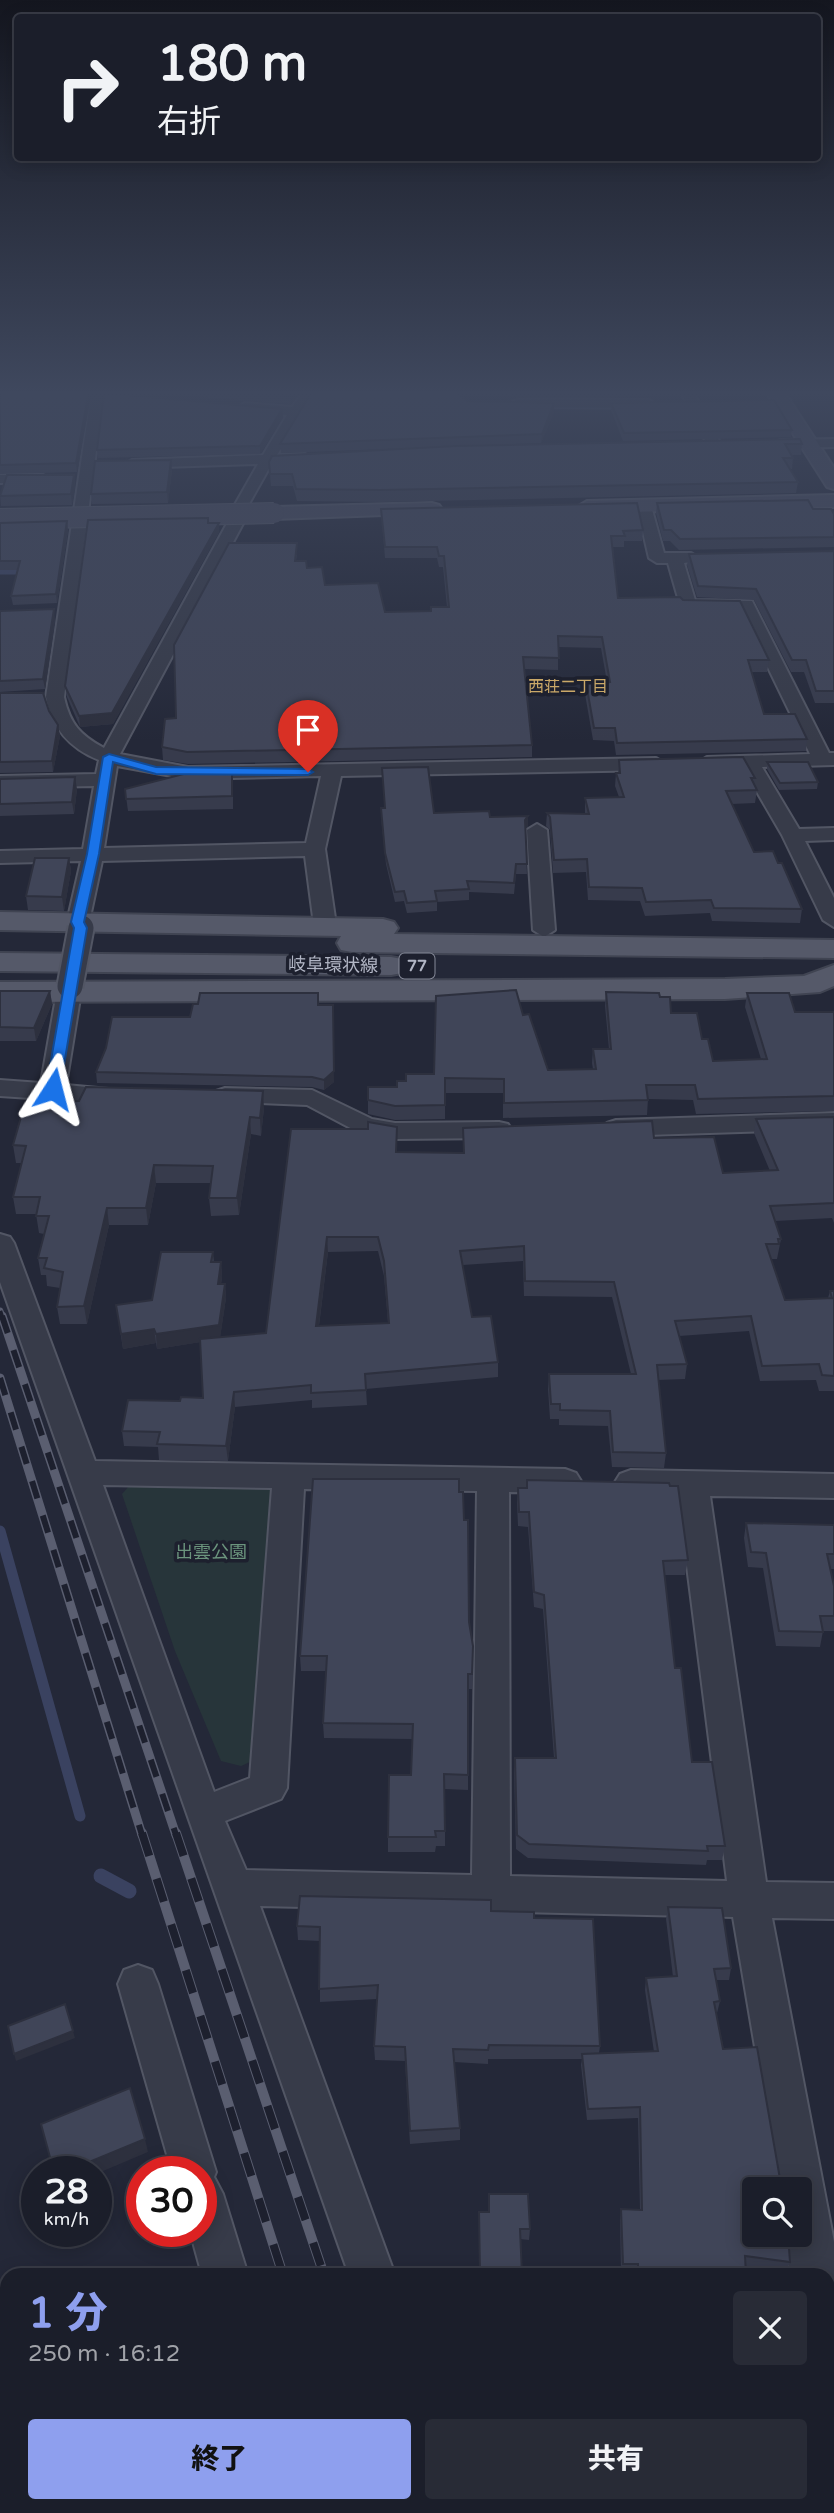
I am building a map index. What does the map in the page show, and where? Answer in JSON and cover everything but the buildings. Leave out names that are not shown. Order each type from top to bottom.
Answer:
[{"type":"main road","points":[[0,921],[79,925],[325,925],[339,928],[744,932],[807,938],[833,953],[810,985],[725,989],[0,992]]},
{"type":"main road","name":"岐阜環状線","points":[[0,939],[833,953]]},
{"type":"main road","name":"岐阜環状線","points":[[0,962],[833,953]]},
{"type":"street","points":[[81,507],[58,611],[48,697],[60,720],[80,742],[109,757],[156,770],[188,773],[828,760],[746,605],[688,605],[675,558]]},
{"type":"street","points":[[53,1089],[109,757],[242,507]]},
{"type":"street","points":[[644,507],[657,558],[701,558]]},
{"type":"street","points":[[0,517],[447,509]]},
{"type":"street","points":[[0,517],[386,510]]},
{"type":"street","points":[[749,761],[792,835],[833,953]]},
{"type":"street","points":[[325,925],[315,849],[332,772]]},
{"type":"street","points":[[0,782],[105,780]]},
{"type":"street","points":[[537,830],[544,930]]},
{"type":"street","points":[[792,835],[834,834]]},
{"type":"street","points":[[0,857],[315,849]]},
{"type":"street","points":[[0,1088],[143,1096]]},
{"type":"street","points":[[196,1096],[312,1098],[365,1126],[395,1131],[520,1130]]},
{"type":"street","points":[[590,1129],[834,1121]]},
{"type":"street","points":[[0,1243],[203,1813],[233,1888],[369,2268]]},
{"type":"street","points":[[83,1473],[834,1486]]},
{"type":"street","points":[[203,1813],[268,1788],[289,1475]]},
{"type":"street","points":[[491,1893],[493,1480]]},
{"type":"street","points":[[692,1483],[749,1897],[811,2242],[812,2268]]},
{"type":"street","points":[[233,1888],[749,1897],[834,1901]]},
{"type":"street","points":[[138,1984],[189,2156]]},
{"type":"street","points":[[217,2246],[224,2268]]},
{"type":"green space","name":"出雲公園","points":[[130,1485],[270,1487],[280,1497],[259,1758],[241,1766],[221,1761],[175,1651],[122,1494]]},
{"type":"waterway","points":[[0,572],[28,572]]},
{"type":"waterway","points":[[0,1531],[80,1816]]},
{"type":"waterway","points":[[101,1876],[129,1891]]},
{"type":"railway","points":[[0,1311],[2,1317]]},
{"type":"railway","points":[[2,1316],[176,1835]]},
{"type":"railway","points":[[0,1378],[142,1835]]},
{"type":"railway","points":[[142,1833],[281,2268]]},
{"type":"railway","points":[[176,1833],[322,2268]]},
{"type":"district","name":"西荘二丁目","points":[[568,687]]},
{"type":"route","points":[[53,1089],[80,928],[78,922],[93,854],[109,757],[156,770],[188,773],[308,772]]}]
